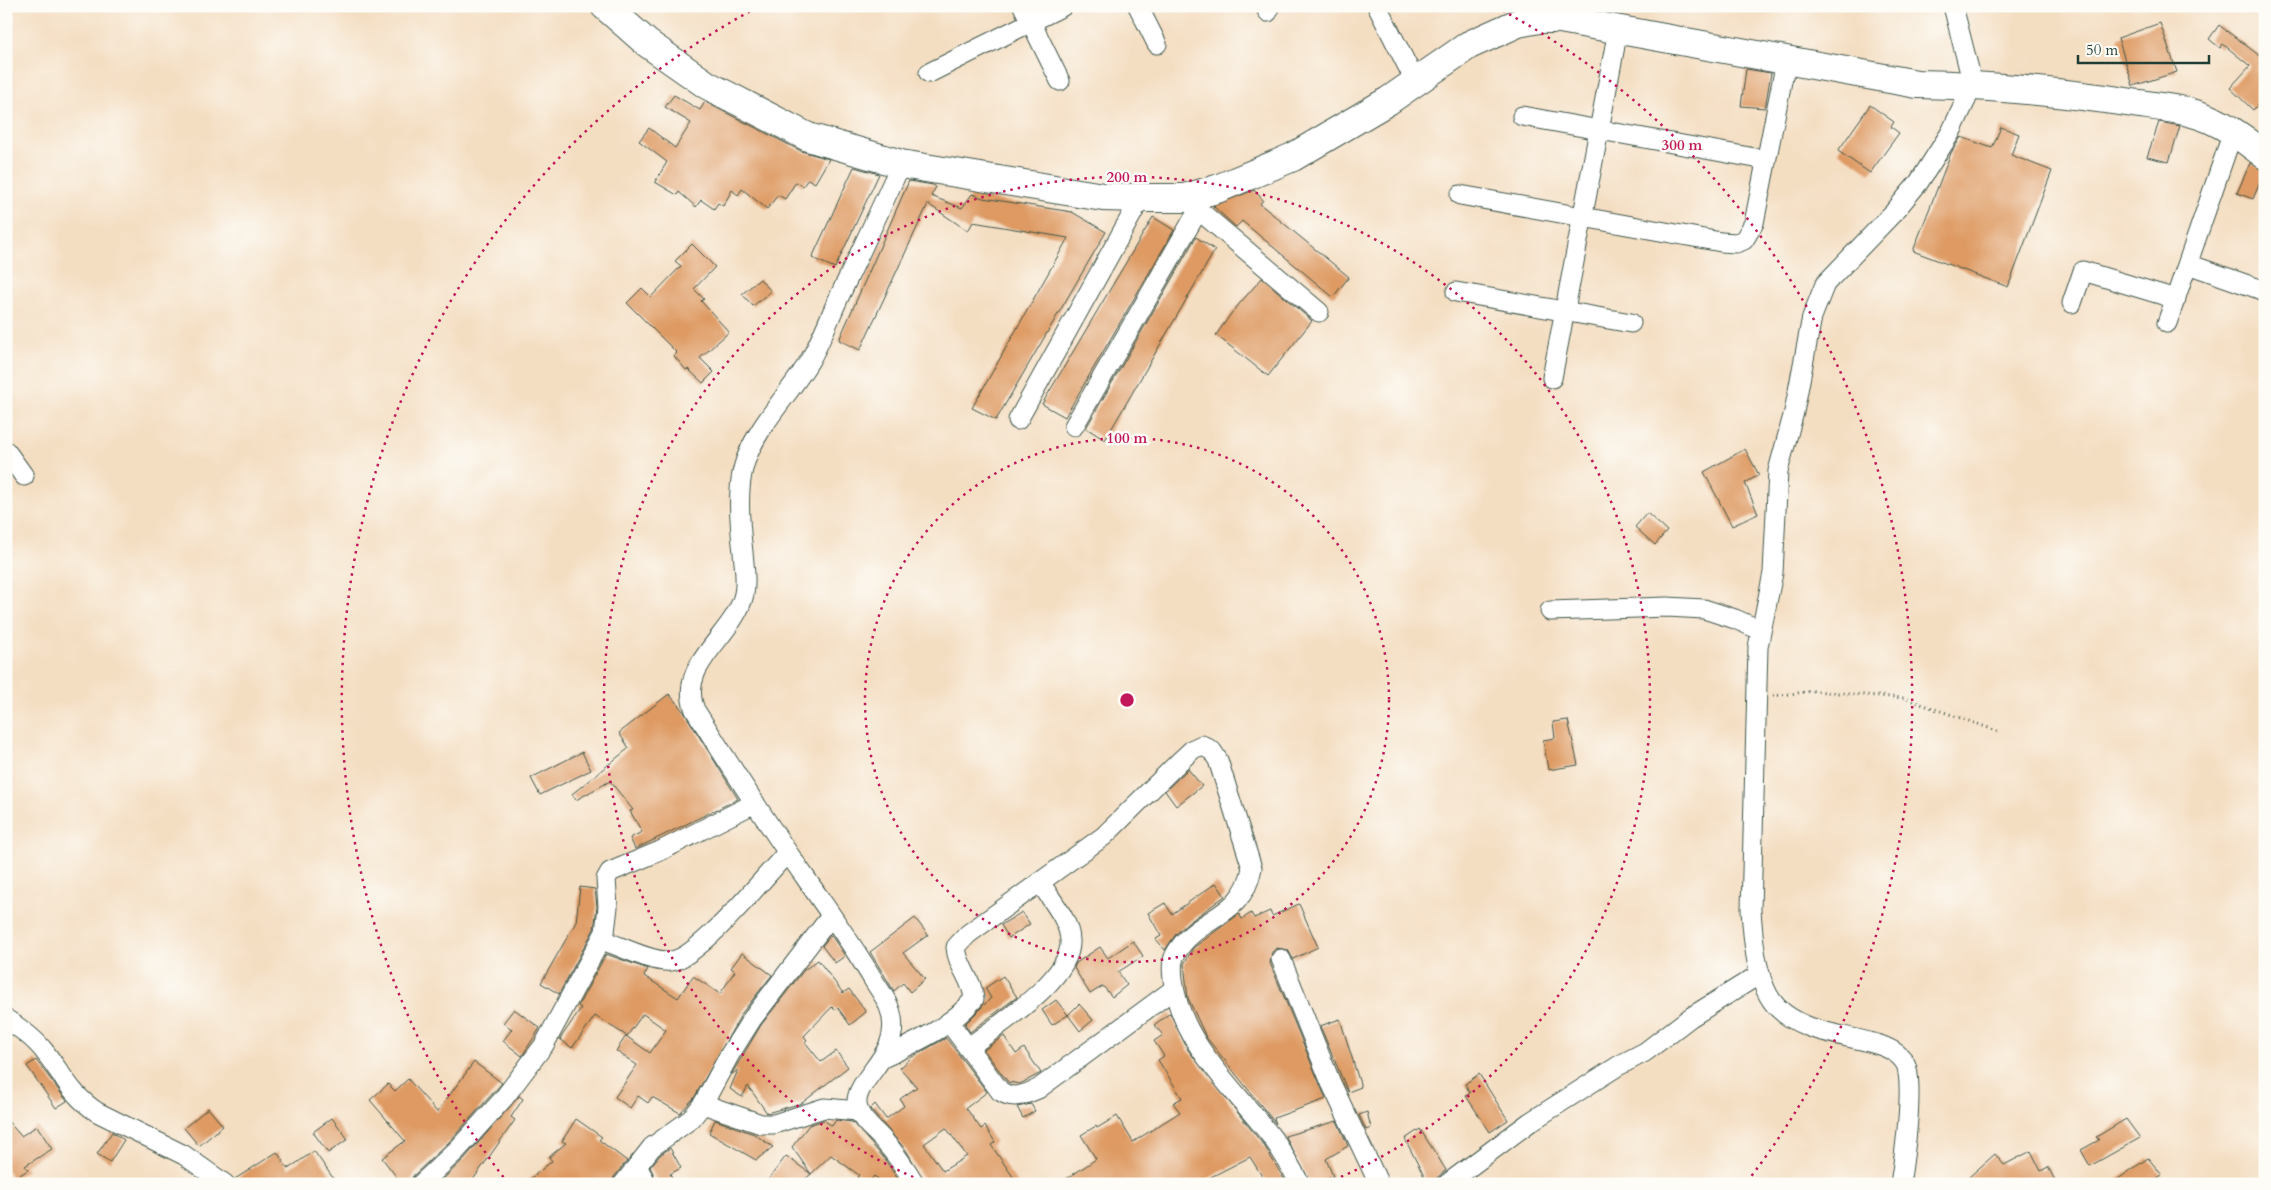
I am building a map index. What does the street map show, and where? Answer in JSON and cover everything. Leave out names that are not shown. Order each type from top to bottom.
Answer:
[{"type":"street","points":[[605,6],[647,43],[707,84],[748,108],[808,137],[901,164],[1103,197],[1141,198],[1191,204],[1319,312]]},
{"type":"street","points":[[929,73],[1026,14],[1063,6]]},
{"type":"street","points":[[1138,6],[1157,44]]},
{"type":"street","points":[[1377,6],[1415,81]]},
{"type":"street","points":[[1900,1184],[1906,1128],[1908,1084],[1905,1062],[1892,1050],[1880,1045],[1808,1026],[1789,1016],[1777,1008],[1760,974],[1753,939],[1751,910],[1760,630],[1773,573],[1778,471],[1794,412],[1812,317],[1818,297],[1825,284],[1838,269],[1894,212],[1918,182],[1951,132],[1973,85],[1953,6]]},
{"type":"street","points":[[1026,14],[1060,81]]},
{"type":"street","points":[[1074,426],[1191,204],[1217,189],[1293,157],[1388,101],[1469,45],[1518,23],[1540,19],[1560,19],[1917,84],[1973,85],[2087,96],[2175,109],[2215,121],[2265,155]]},
{"type":"street","points":[[1552,378],[1618,30]]},
{"type":"street","points":[[1460,195],[1736,243],[1744,240],[1754,223],[1786,61]]},
{"type":"street","points":[[1522,116],[1766,160]]},
{"type":"street","points":[[2167,323],[2233,132]]},
{"type":"street","points":[[901,164],[811,358],[752,446],[743,470],[741,506],[746,575],[744,594],[738,610],[699,666],[690,686],[690,698],[695,710],[787,853],[862,961],[889,1006],[894,1024],[891,1041],[883,1058],[860,1089],[856,1102],[858,1111],[886,1142],[916,1184]]},
{"type":"street","points":[[1018,420],[1141,198]]},
{"type":"street","points":[[2188,264],[2265,291]]},
{"type":"street","points":[[2072,303],[2083,271],[2176,299]]},
{"type":"street","points":[[1456,292],[1631,323]]},
{"type":"street","points":[[6,451],[24,476]]},
{"type":"street","points":[[1550,611],[1667,607],[1704,609],[1736,619],[1760,630]]},
{"type":"street","points":[[883,1058],[927,1037],[966,1009],[974,999],[974,989],[957,956],[956,947],[968,934],[1104,836],[1193,749],[1202,745],[1212,751],[1218,760],[1252,868],[1249,884],[1242,896],[1228,910],[1181,945],[1173,962],[1174,989],[1183,1018],[1195,1039],[1271,1136],[1300,1184]]},
{"type":"street","points":[[421,1184],[457,1150],[528,1068],[544,1045],[602,940],[607,923],[606,879],[610,872],[660,851],[755,803]]},
{"type":"street","points":[[602,940],[658,960],[670,962],[682,959],[696,949],[720,925],[787,853]]},
{"type":"street","points":[[968,1048],[1046,987],[1061,970],[1068,954],[1070,940],[1065,922],[1040,882]]},
{"type":"street","points":[[622,1184],[652,1147],[691,1120],[703,1104],[730,1054],[752,1019],[831,916]]},
{"type":"street","points":[[1282,959],[1330,1083],[1380,1184]]},
{"type":"street","points":[[1446,1184],[1530,1122],[1618,1066],[1645,1052],[1691,1016],[1760,974]]},
{"type":"street","points":[[948,1022],[1000,1091],[1008,1097],[1021,1096],[1038,1090],[1174,989]]},
{"type":"street","points":[[6,1019],[29,1035],[44,1051],[73,1093],[83,1103],[97,1112],[184,1155],[225,1184]]},
{"type":"street","points":[[703,1104],[761,1124],[774,1124],[824,1108],[858,1111]]},
{"type":"street","points":[[637,1166],[647,1184]]},
{"type":"path","points":[[1757,698],[1814,691],[1904,698],[2000,732]]},
{"type":"building","points":[[2160,23],[2177,72],[2133,86],[2118,38]]},
{"type":"building","points":[[2219,25],[2260,56],[2265,51],[2265,97],[2253,110],[2230,88],[2250,66],[2223,44],[2220,48],[2209,39]]},
{"type":"building","points":[[1746,69],[1771,73],[1765,108],[1741,106]]},
{"type":"building","points":[[674,95],[700,110],[705,102],[801,151],[829,159],[815,183],[808,179],[803,186],[796,182],[785,199],[778,195],[767,209],[742,189],[738,195],[732,190],[723,206],[718,203],[714,209],[701,200],[696,207],[679,192],[677,195],[655,182],[667,162],[639,141],[649,128],[675,148],[691,123],[665,107]]},
{"type":"building","points":[[1870,105],[1894,122],[1891,127],[1899,133],[1870,173],[1838,151]]},
{"type":"building","points":[[2159,122],[2180,126],[2169,162],[2147,157]]},
{"type":"building","points":[[2001,127],[2019,134],[2011,155],[2052,171],[2008,287],[1913,251],[1951,153],[1961,137],[1992,148]]},
{"type":"building","points":[[2250,163],[2265,170],[2253,199],[2237,193]]},
{"type":"building","points":[[854,167],[879,174],[835,268],[812,258]]},
{"type":"building","points":[[909,181],[933,185],[936,187],[931,196],[962,208],[972,194],[983,198],[1072,212],[1106,232],[996,420],[972,408],[1068,238],[973,222],[968,231],[928,204],[860,350],[839,340]]},
{"type":"building","points":[[1254,190],[1263,200],[1260,204],[1349,277],[1333,297],[1242,221],[1236,227],[1213,206]]},
{"type":"building","points":[[1153,217],[1174,230],[1065,417],[1042,404]]},
{"type":"building","points":[[1196,237],[1215,250],[1105,440],[1086,428]]},
{"type":"building","points":[[692,244],[715,267],[694,289],[704,299],[701,301],[729,332],[700,358],[714,372],[703,383],[688,369],[686,370],[674,356],[677,353],[627,303],[642,288],[651,297],[681,266],[675,261]]},
{"type":"building","points":[[1262,278],[1312,321],[1268,376],[1216,335],[1233,311]]},
{"type":"building","points":[[760,279],[771,291],[753,306],[742,294]]},
{"type":"building","points":[[1745,449],[1759,475],[1745,483],[1758,514],[1732,526],[1704,472]]},
{"type":"building","points":[[1647,513],[1667,531],[1655,545],[1635,527]]},
{"type":"building","points":[[669,694],[684,712],[738,799],[635,849],[630,838],[642,832],[630,811],[633,810],[610,781],[576,800],[572,794],[629,748],[619,733]]},
{"type":"building","points":[[1568,720],[1578,765],[1548,770],[1543,740],[1555,738],[1553,722]]},
{"type":"building","points":[[582,752],[591,770],[540,795],[531,778]]},
{"type":"building","points":[[1188,769],[1202,786],[1176,806],[1165,791]]},
{"type":"building","points":[[1216,883],[1225,896],[1188,923],[1176,934],[1165,950],[1156,939],[1161,936],[1148,913],[1165,903],[1172,914]]},
{"type":"building","points":[[580,887],[595,889],[597,907],[594,929],[559,994],[541,983],[576,922]]},
{"type":"building","points":[[1299,904],[1318,947],[1293,959],[1288,950],[1277,948],[1272,952],[1270,963],[1326,1099],[1274,1118],[1276,1124],[1206,1037],[1188,998],[1184,964],[1193,948],[1239,914],[1242,919],[1251,913],[1254,918],[1270,911],[1272,916]]},
{"type":"building","points":[[1022,912],[1030,924],[1009,938],[1001,925]]},
{"type":"building","points":[[915,918],[928,935],[903,953],[925,979],[910,992],[903,983],[894,991],[870,952]]},
{"type":"building","points":[[831,935],[845,956],[835,963],[822,946]]},
{"type":"building","points":[[1133,941],[1143,956],[1118,972],[1127,985],[1112,997],[1103,986],[1090,994],[1074,968],[1076,963],[1100,947],[1108,958]]},
{"type":"building","points":[[742,953],[772,975],[742,1013],[694,1098],[680,1113],[652,1097],[648,1103],[638,1096],[630,1108],[615,1097],[637,1065],[616,1051],[626,1036],[650,1053],[666,1030],[643,1014],[627,1036],[595,1016],[572,1048],[560,1039],[581,1008],[578,1006],[606,954],[648,969],[644,976],[678,998],[693,976],[720,994],[735,971],[731,968]]},
{"type":"building","points":[[818,960],[843,993],[849,989],[866,1012],[850,1025],[838,1008],[835,1010],[832,1007],[804,1036],[807,1040],[805,1042],[821,1062],[836,1051],[848,1067],[802,1103],[767,1113],[748,1086],[742,1097],[730,1089],[738,1070],[731,1075],[761,1025],[804,970]]},
{"type":"building","points":[[1003,976],[1017,997],[970,1032],[965,1024],[991,998],[985,988]]},
{"type":"building","points":[[1056,1000],[1068,1015],[1052,1025],[1042,1010]]},
{"type":"building","points":[[1079,1004],[1093,1020],[1080,1031],[1068,1015]]},
{"type":"building","points":[[514,1009],[540,1028],[522,1056],[503,1041],[512,1029],[503,1023]]},
{"type":"building","points":[[1170,1013],[1188,1050],[1265,1147],[1287,1184],[1267,1184],[1250,1157],[1209,1178],[1212,1184],[1059,1184],[1096,1159],[1081,1135],[1096,1126],[1097,1128],[1117,1116],[1133,1142],[1180,1112],[1173,1103],[1182,1098],[1158,1060],[1164,1056],[1154,1041],[1163,1035],[1154,1025]]},
{"type":"building","points":[[1340,1019],[1361,1087],[1348,1092],[1320,1026]]},
{"type":"building","points":[[1004,1036],[1016,1054],[1024,1048],[1041,1073],[1020,1084],[1008,1082],[984,1050]]},
{"type":"building","points":[[946,1038],[987,1092],[966,1108],[981,1129],[985,1126],[995,1142],[991,1145],[1018,1184],[926,1184],[906,1150],[870,1109],[875,1104],[886,1119],[904,1106],[900,1099],[917,1087],[900,1068],[912,1057]],"holes":[[[946,1128],[967,1156],[943,1171],[924,1144]]]},
{"type":"building","points":[[36,1060],[67,1101],[56,1108],[27,1066]]},
{"type":"building","points":[[474,1062],[502,1083],[449,1142],[413,1176],[410,1184],[402,1184],[382,1158],[405,1141],[370,1100],[388,1084],[395,1091],[408,1079],[437,1112]]},
{"type":"building","points":[[1479,1074],[1508,1120],[1490,1132],[1466,1096],[1470,1093],[1465,1084]]},
{"type":"building","points":[[519,1096],[523,1099],[511,1117],[515,1120],[470,1184],[438,1184],[465,1158]]},
{"type":"building","points":[[1031,1104],[1035,1111],[1023,1118],[1017,1107]]},
{"type":"building","points":[[208,1108],[223,1126],[199,1146],[184,1128]]},
{"type":"building","points":[[1367,1112],[1371,1128],[1366,1130],[1359,1115]]},
{"type":"building","points":[[332,1118],[348,1139],[328,1153],[313,1132]]},
{"type":"building","points":[[6,1119],[21,1136],[37,1126],[52,1149],[25,1166],[28,1170],[13,1179],[6,1168]]},
{"type":"building","points":[[576,1119],[602,1137],[599,1140],[627,1161],[614,1177],[612,1184],[524,1184],[552,1161],[549,1157],[566,1143],[562,1141]]},
{"type":"building","points":[[2126,1119],[2140,1138],[2090,1166],[2081,1150],[2099,1140],[2096,1137]]},
{"type":"building","points":[[715,1120],[754,1134],[773,1147],[756,1160],[709,1133]]},
{"type":"building","points":[[824,1120],[832,1126],[836,1120],[852,1122],[884,1158],[901,1184],[885,1184],[874,1176],[867,1184],[857,1177],[859,1175],[831,1155],[811,1174],[792,1147],[809,1125]]},
{"type":"building","points":[[1337,1121],[1348,1146],[1326,1159],[1333,1176],[1318,1184],[1311,1184],[1285,1136]]},
{"type":"building","points":[[1420,1129],[1446,1170],[1430,1184],[1428,1184],[1405,1139]]},
{"type":"building","points":[[112,1132],[124,1140],[110,1162],[97,1154]]},
{"type":"building","points":[[670,1148],[681,1168],[670,1174],[676,1184],[658,1184],[650,1167],[660,1155]]},
{"type":"building","points":[[314,1151],[333,1178],[326,1184],[236,1184],[235,1179],[277,1152],[288,1169]]},
{"type":"building","points":[[2031,1151],[2041,1171],[2048,1167],[2057,1184],[1961,1184],[1995,1154],[2004,1165]]},
{"type":"building","points":[[786,1156],[811,1174],[800,1184],[765,1184]]},
{"type":"building","points":[[2148,1158],[2162,1175],[2148,1184],[2111,1184]]}]
